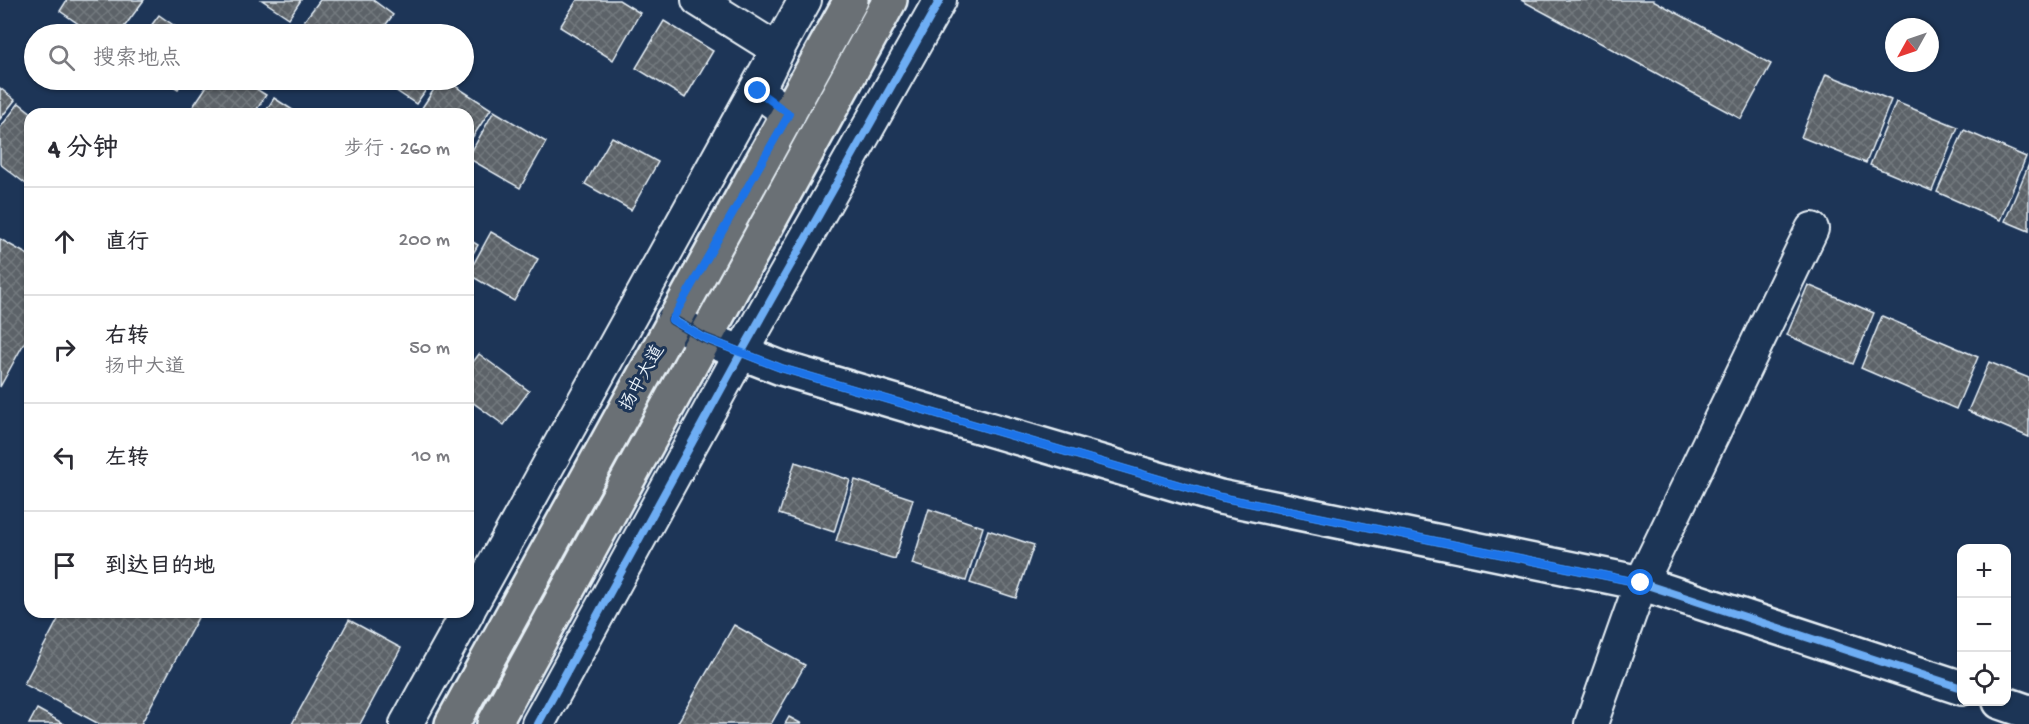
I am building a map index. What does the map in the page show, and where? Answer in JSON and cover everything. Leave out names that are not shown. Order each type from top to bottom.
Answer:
[{"type":"main road","name":"扬中大道","points":[[452,724],[672,320],[852,0]]},
{"type":"main road","name":"扬中大道","points":[[494,724],[890,0]]},
{"type":"street","points":[[698,0],[778,50]]},
{"type":"street","points":[[474,601],[805,0]]},
{"type":"street","points":[[538,724],[741,353],[940,0]]},
{"type":"street","points":[[778,50],[758,91],[789,114]]},
{"type":"street","points":[[1591,724],[1641,583],[1812,229]]},
{"type":"street","points":[[672,320],[704,338],[781,368],[1220,497],[1641,583],[1957,686]]},
{"type":"street","points":[[406,724],[465,618]]},
{"type":"street","points":[[2011,706],[2029,712]]},
{"type":"building","points":[[67,0],[144,0],[126,24],[79,24],[60,11]]},
{"type":"building","points":[[262,0],[301,0],[289,18]]},
{"type":"building","points":[[320,0],[373,0],[393,15],[386,24],[302,24]]},
{"type":"building","points":[[577,0],[619,0],[640,13],[613,60],[560,27]]},
{"type":"building","points":[[1521,0],[1653,0],[1771,64],[1741,119]]},
{"type":"building","points":[[159,15],[172,24],[152,24]]},
{"type":"building","points":[[664,21],[713,51],[685,98],[636,68]]},
{"type":"building","points":[[1826,74],[1891,100],[1866,163],[1801,137]]},
{"type":"building","points":[[0,88],[15,100],[0,119]]},
{"type":"building","points":[[204,90],[258,90],[266,95],[258,108],[192,108]]},
{"type":"building","points":[[395,90],[426,90],[416,104]]},
{"type":"building","points":[[434,90],[462,90],[491,109],[474,135],[474,108],[422,108]]},
{"type":"building","points":[[274,98],[290,108],[268,108]]},
{"type":"building","points":[[1896,102],[1958,127],[1932,191],[1870,165]]},
{"type":"building","points":[[19,103],[25,108],[24,182],[0,164],[0,128]]},
{"type":"building","points":[[494,111],[546,142],[520,188],[474,161],[474,147]]},
{"type":"building","points":[[1964,130],[2026,157],[2000,220],[1937,192]]},
{"type":"building","points":[[612,137],[658,162],[631,210],[585,184]]},
{"type":"building","points":[[2029,164],[2029,231],[2005,221]]},
{"type":"building","points":[[491,232],[538,259],[514,301],[474,278],[474,263]]},
{"type":"building","points":[[0,239],[24,253],[24,343],[0,387]]},
{"type":"building","points":[[1808,285],[1874,313],[1853,364],[1787,335]]},
{"type":"building","points":[[1882,316],[1978,357],[1956,409],[1861,368]]},
{"type":"building","points":[[479,354],[529,391],[504,425],[474,403],[474,361]]},
{"type":"building","points":[[1989,362],[2029,378],[2029,437],[1968,411]]},
{"type":"building","points":[[795,462],[850,480],[834,532],[779,514]]},
{"type":"building","points":[[855,480],[913,499],[895,559],[836,541]]},
{"type":"building","points":[[929,509],[983,527],[966,581],[912,564]]},
{"type":"building","points":[[988,530],[1034,545],[1016,598],[970,583]]},
{"type":"building","points":[[59,618],[198,618],[141,724],[99,724],[24,684]]},
{"type":"building","points":[[349,620],[401,648],[360,724],[292,724]]},
{"type":"building","points":[[734,625],[805,665],[771,724],[677,724]]},
{"type":"building","points":[[37,709],[64,724],[29,724]]},
{"type":"building","points":[[789,717],[802,724],[785,724]]},
{"type":"cycle path","points":[[538,724],[741,353],[940,0]]},
{"type":"cycle path","points":[[673,320],[704,338],[781,368],[1220,497],[1641,583],[1957,686]]},
{"type":"route","points":[[758,91],[789,114],[672,320],[704,338],[781,368],[1220,497],[1641,583]]}]
